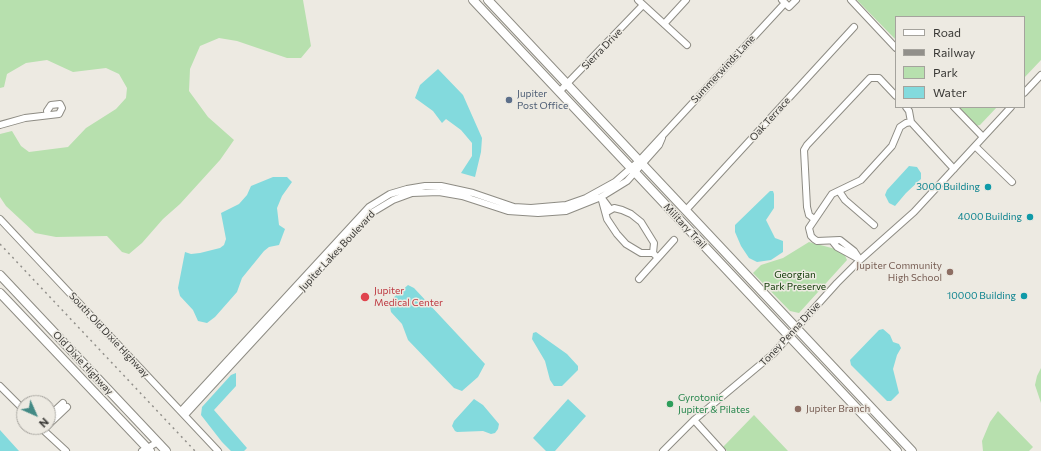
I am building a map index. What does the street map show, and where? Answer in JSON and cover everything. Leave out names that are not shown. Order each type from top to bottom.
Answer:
[{"type":"main road","name":"Military Trail","points":[[473,0],[897,451]]},
{"type":"main road","name":"Military Trail","points":[[488,0],[912,451]]},
{"type":"main road","name":"Old Dixie Highway","points":[[0,275],[166,451]]},
{"type":"main road","name":"Old Dixie Highway","points":[[0,293],[147,450]]},
{"type":"street","points":[[638,0],[688,45]]},
{"type":"street","points":[[664,24],[686,0]]},
{"type":"street","points":[[783,1],[789,7],[796,0]]},
{"type":"street","points":[[851,0],[895,47]]},
{"type":"street","name":"Summerwinds Lane","points":[[641,162],[662,136],[783,1]]},
{"type":"street","name":"Sierra Drive","points":[[559,92],[643,5]]},
{"type":"street","name":"Oak Terrace","points":[[686,210],[854,27]]},
{"type":"street","points":[[1025,92],[1041,75]]},
{"type":"street","points":[[814,219],[809,216],[807,207],[804,150],[807,145],[870,78],[879,78],[895,95]]},
{"type":"street","points":[[907,108],[909,111],[911,122],[954,169]]},
{"type":"street","points":[[955,108],[983,137]]},
{"type":"street","name":"Toney Penna Drive","points":[[663,451],[694,420],[760,366],[790,336],[796,327],[860,260],[908,217],[1010,108]]},
{"type":"street","points":[[0,124],[48,114]]},
{"type":"street","points":[[860,260],[837,247],[832,242],[817,241],[811,236],[810,228],[814,219],[832,194],[861,180],[892,146],[900,127],[911,122]]},
{"type":"street","points":[[975,146],[1012,182]]},
{"type":"street","name":"Jupiter Lakes Boulevard","points":[[183,413],[369,207],[390,194],[407,189],[442,186],[473,193],[514,206],[531,208],[566,205],[599,191],[615,182],[633,170],[641,162]]},
{"type":"street","name":"Jupiter Lakes Boulevard","points":[[183,413],[362,223],[373,212],[392,200],[412,193],[450,193],[508,211],[538,213],[566,211],[601,197],[627,181],[633,170]]},
{"type":"street","points":[[839,191],[845,200],[874,226]]},
{"type":"street","points":[[601,197],[609,211],[607,219],[626,244],[641,253],[654,253]]},
{"type":"street","points":[[609,211],[622,210],[631,214],[641,222],[654,243],[654,253],[658,258]]},
{"type":"street","name":"South Old Dixie Highway","points":[[0,219],[218,451]]},
{"type":"street","points":[[639,279],[674,240]]},
{"type":"street","points":[[0,386],[16,402]]},
{"type":"street","points":[[56,411],[65,405],[56,414]]},
{"type":"street","points":[[694,420],[722,451]]},
{"type":"street","points":[[51,435],[66,451]]},
{"type":"street","points":[[147,450],[158,442]]},
{"type":"street","points":[[711,451],[717,446]]},
{"type":"green space","points":[[0,0],[303,0],[311,46],[301,58],[287,58],[237,41],[219,38],[200,46],[190,69],[189,91],[208,117],[234,140],[220,160],[180,204],[163,219],[142,243],[129,254],[122,252],[107,236],[56,237],[35,233],[6,206],[0,197],[0,134],[12,131],[21,146],[29,152],[68,147],[86,128],[116,109],[126,98],[127,88],[119,74],[106,68],[73,72],[47,60],[26,63],[7,74],[4,87],[0,88]]},
{"type":"green space","points":[[857,0],[1041,0],[1041,60],[1025,77],[1025,16],[895,16],[895,39]]},
{"type":"green space","points":[[960,108],[996,108],[980,125],[976,126]]},
{"type":"green space","name":"Georgian Park Preserve","points":[[809,242],[843,251],[847,260],[799,313],[790,311],[753,273],[761,265],[783,258]]},
{"type":"green space","points":[[1041,368],[1041,403],[1035,385]]},
{"type":"green space","points":[[998,411],[1033,447],[1029,451],[983,451],[982,441],[990,422]]},
{"type":"green space","points":[[754,415],[788,451],[727,451],[723,447]]},
{"type":"water","points":[[438,69],[463,95],[482,138],[481,152],[475,177],[461,173],[472,156],[472,143],[461,130],[446,119],[442,123],[433,111],[415,98],[420,85]]},
{"type":"water","points":[[909,166],[917,167],[921,173],[921,179],[895,206],[889,203],[885,195],[887,190]]},
{"type":"water","points":[[273,177],[287,177],[292,182],[282,196],[277,208],[279,225],[285,229],[279,245],[269,247],[264,251],[242,278],[237,292],[215,317],[207,323],[198,321],[193,310],[180,296],[178,288],[185,252],[191,254],[200,253],[220,248],[224,245],[226,239],[221,213],[239,204],[247,195],[251,186]]},
{"type":"water","points":[[770,191],[773,191],[774,194],[774,208],[766,220],[775,238],[783,241],[783,252],[771,260],[757,262],[749,258],[741,246],[735,232],[735,225]]},
{"type":"water","points":[[408,285],[414,288],[485,364],[478,377],[462,391],[454,388],[408,340],[402,324],[391,312],[390,307],[393,298]]},
{"type":"water","points":[[883,329],[890,335],[893,342],[899,344],[901,348],[897,355],[893,369],[899,393],[891,401],[887,401],[851,365],[850,360],[879,330]]},
{"type":"water","points":[[536,332],[567,354],[578,366],[578,370],[562,386],[554,386],[550,380],[545,361],[532,339],[533,333]]},
{"type":"water","points":[[236,373],[236,386],[214,410],[247,448],[244,451],[231,451],[201,415],[202,407],[231,375]]},
{"type":"water","points":[[474,399],[483,405],[499,424],[495,433],[491,434],[483,431],[455,431],[452,426],[454,421]]},
{"type":"water","points":[[568,399],[586,416],[555,451],[546,451],[533,438]]},
{"type":"water","points":[[0,430],[9,440],[19,451],[0,451]]},
{"type":"railway","points":[[0,244],[195,451]]},
{"type":"place","name":"Jupiter Post Office","points":[[509,100]]},
{"type":"place","name":"3000 Building","points":[[988,187]]},
{"type":"place","name":"4000 Building","points":[[1030,217]]},
{"type":"place","name":"Jupiter Community High School","points":[[950,272]]},
{"type":"place","name":"10000 Building","points":[[1024,296]]},
{"type":"place","name":"Jupiter Medical Center","points":[[365,297]]},
{"type":"place","name":"Gyrotonic Jupiter & Pilates","points":[[670,404]]},
{"type":"place","name":"Jupiter Branch","points":[[798,409]]}]
